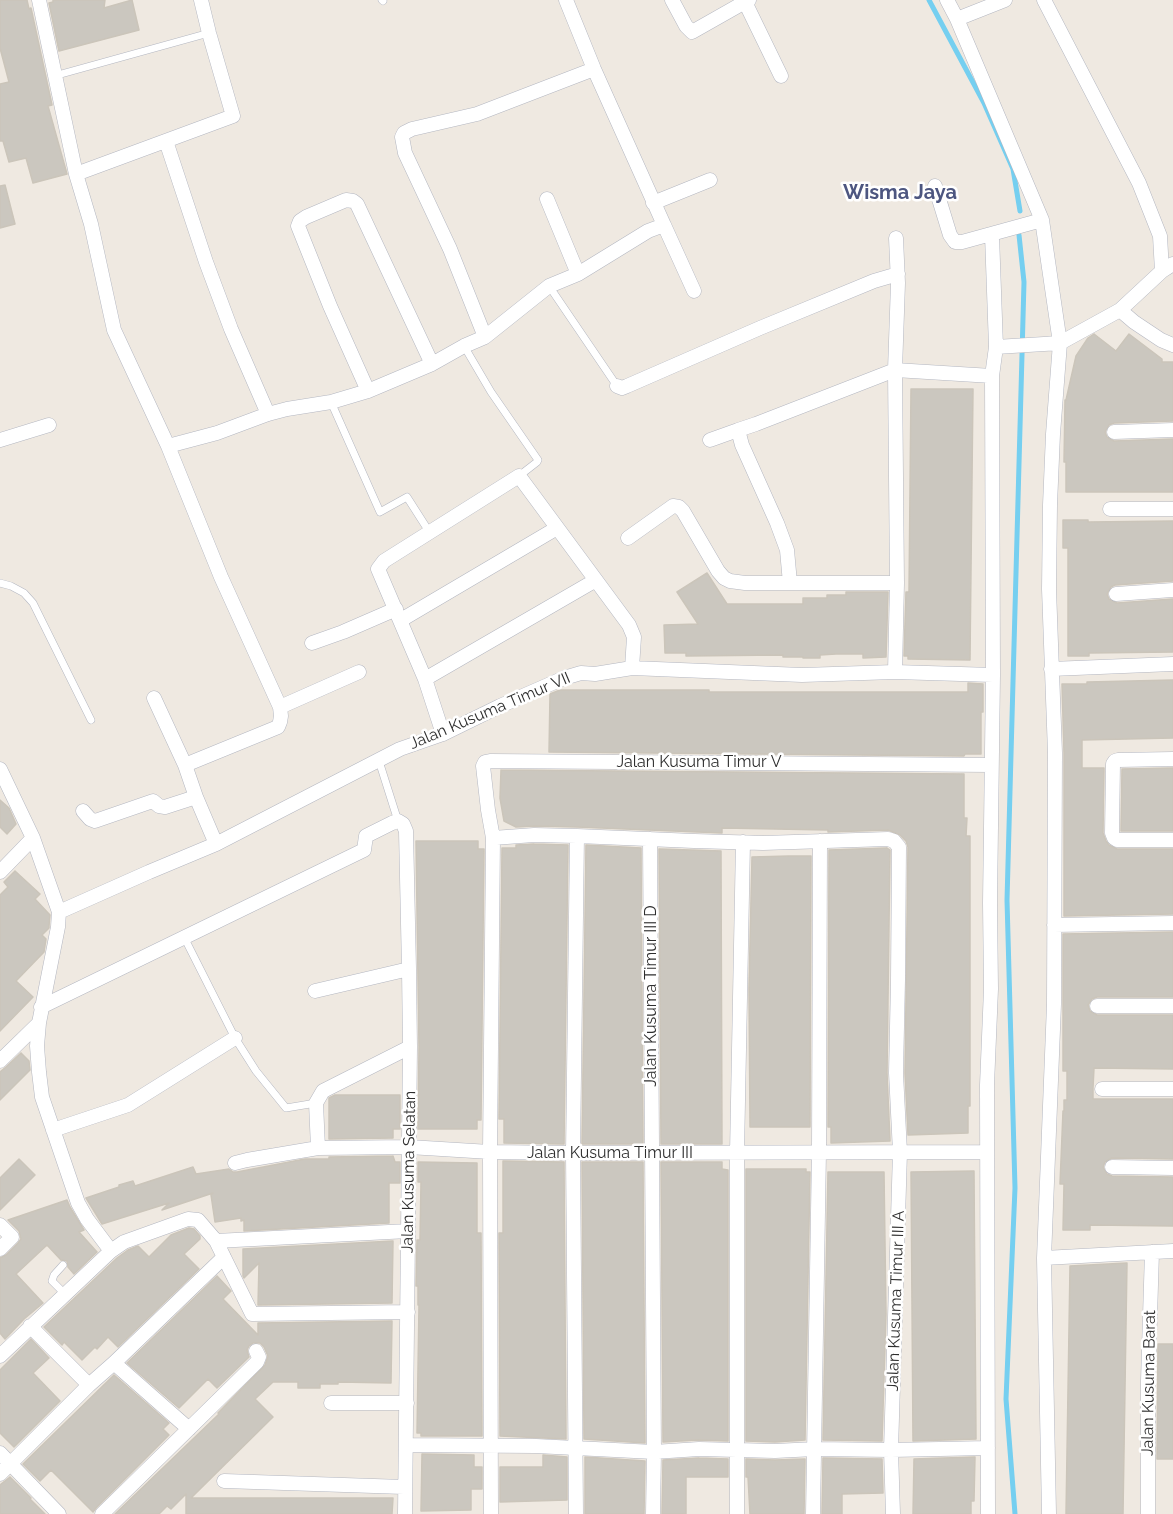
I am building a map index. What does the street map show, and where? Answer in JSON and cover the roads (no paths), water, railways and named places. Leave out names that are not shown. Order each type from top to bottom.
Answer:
[{"type":"street","points":[[39,0],[76,174],[91,224],[114,330],[168,446],[281,716],[278,727],[185,765]]},
{"type":"street","points":[[76,174],[233,116],[201,0]]},
{"type":"street","points":[[566,0],[594,69],[694,291]]},
{"type":"street","points":[[672,0],[686,26],[692,32],[747,1],[781,76]]},
{"type":"street","points":[[947,0],[1042,220],[1060,343],[1053,434],[1048,589],[1055,753],[1054,1004],[1044,1258],[1049,1514]]},
{"type":"street","points":[[957,19],[1005,0]]},
{"type":"street","points":[[1002,347],[1060,343],[1120,310],[1167,268],[1160,236],[1139,183],[1044,0]]},
{"type":"street","points":[[485,337],[450,249],[405,153],[402,137],[404,133],[412,129],[477,114],[594,69]]},
{"type":"street","points":[[166,141],[206,262],[268,414]]},
{"type":"street","points":[[653,203],[710,180]]},
{"type":"street","points":[[935,186],[950,235],[955,242],[962,243],[1042,220]]},
{"type":"street","points":[[547,199],[578,273]]},
{"type":"street","points":[[368,391],[298,226],[300,221],[346,200],[357,204],[432,364]]},
{"type":"street","points":[[168,446],[217,433],[268,414],[331,402],[368,391],[432,364],[485,337],[549,286],[578,273],[648,231],[664,225]]},
{"type":"street","points":[[988,1514],[987,1085],[991,989],[992,376],[1002,347],[992,235]]},
{"type":"street","points":[[895,672],[897,583],[895,370],[898,274],[896,238]]},
{"type":"street","points":[[617,386],[622,388],[760,328],[874,281],[898,274]]},
{"type":"street","points":[[1120,310],[1161,340],[1173,345]]},
{"type":"street","points":[[710,440],[895,370],[992,376]]},
{"type":"street","points":[[0,440],[49,425]]},
{"type":"street","points":[[738,430],[742,445],[787,550],[790,583]]},
{"type":"street","points":[[1114,432],[1173,430]]},
{"type":"street","points":[[443,734],[425,679],[378,569],[384,561],[519,476],[629,625],[634,637],[632,668]]},
{"type":"street","points":[[628,538],[673,506],[679,507],[718,571],[730,581],[745,583],[897,583]]},
{"type":"street","points":[[1110,509],[1173,509]]},
{"type":"street","points":[[312,643],[398,615],[557,528]]},
{"type":"street","points":[[425,679],[596,580]]},
{"type":"street","points":[[1116,594],[1173,591]]},
{"type":"street","points":[[1051,669],[1173,664]]},
{"type":"street","name":"Jalan Kusuma Timur VII","points":[[59,912],[216,844],[400,749],[443,734],[500,706],[581,673],[595,674],[632,668],[802,675],[895,672],[993,675]]},
{"type":"street","points":[[279,707],[359,672]]},
{"type":"street","points":[[154,698],[185,765],[216,844]]},
{"type":"street","points":[[1173,759],[1115,761],[1113,764],[1112,833],[1117,840],[1173,840]]},
{"type":"street","name":"Jalan Kusuma Timur V","points":[[493,838],[483,766],[485,762],[490,761],[991,765]]},
{"type":"street","points":[[0,769],[33,838],[59,912],[39,1023],[40,1087],[78,1203],[111,1251]]},
{"type":"street","points":[[83,811],[95,821],[153,801],[163,807],[196,797]]},
{"type":"street","points":[[41,1007],[364,850],[366,836],[402,826]]},
{"type":"street","name":"Jalan Kusuma Selatan","points":[[402,826],[410,969],[405,1514]]},
{"type":"street","points":[[491,1514],[490,1152],[493,838],[534,835],[743,842],[820,841],[819,1151],[813,1514]]},
{"type":"street","points":[[576,1514],[573,1153],[577,836]]},
{"type":"street","points":[[0,872],[33,838]]},
{"type":"street","name":"Jalan Kusuma Timur III D","points":[[650,839],[653,1514]]},
{"type":"street","name":"Jalan Kusuma Timur III A","points":[[820,841],[888,839],[894,841],[899,847],[896,1074],[900,1152],[891,1450],[893,1514]]},
{"type":"street","points":[[737,1514],[737,1153],[743,842]]},
{"type":"street","points":[[1054,925],[1173,923]]},
{"type":"street","points":[[315,991],[410,969]]},
{"type":"street","points":[[1097,1006],[1173,1006]]},
{"type":"street","points":[[0,1061],[39,1023]]},
{"type":"street","points":[[53,1130],[128,1105],[235,1038]]},
{"type":"street","points":[[318,1148],[316,1102],[323,1091],[410,1047]]},
{"type":"street","points":[[1102,1089],[1173,1089]]},
{"type":"street","name":"Jalan Kusuma Timur III","points":[[235,1163],[318,1148],[573,1153],[987,1152]]},
{"type":"street","points":[[1112,1167],[1173,1168]]},
{"type":"street","points":[[1,1352],[111,1251],[129,1240],[188,1219],[198,1220],[216,1241],[252,1314],[408,1312]]},
{"type":"street","points":[[0,1225],[12,1237],[0,1249]]},
{"type":"street","points":[[216,1241],[408,1231]]},
{"type":"street","points":[[1044,1258],[1173,1251]]},
{"type":"street","name":"Jalan Kusuma Barat","points":[[1148,1514],[1148,1381],[1152,1252]]},
{"type":"street","points":[[0,1474],[89,1384],[114,1363],[224,1257]]},
{"type":"street","points":[[30,1326],[89,1384]]},
{"type":"street","points":[[102,1514],[257,1362],[259,1357],[256,1351]]},
{"type":"street","points":[[114,1363],[189,1429]]},
{"type":"street","points":[[331,1403],[407,1403]]},
{"type":"street","points":[[406,1445],[492,1445],[654,1452],[699,1449],[776,1451],[988,1448]]},
{"type":"street","points":[[0,1453],[58,1514]]},
{"type":"street","points":[[224,1481],[404,1487]]},
{"type":"lane","points":[[54,76],[209,33]]},
{"type":"lane","points":[[549,286],[617,386]]},
{"type":"lane","points":[[464,346],[491,392],[538,460],[519,476]]},
{"type":"lane","points":[[331,402],[380,512],[407,497],[430,533]]},
{"type":"lane","points":[[0,583],[12,586],[24,593],[33,603],[91,720]]},
{"type":"lane","points":[[379,760],[402,826]]},
{"type":"lane","points":[[184,937],[235,1038],[256,1071],[286,1108],[316,1102]]},
{"type":"lane","points":[[63,1265],[52,1281],[65,1294]]},
{"type":"waterway","points":[[929,0],[984,103],[1013,169],[1020,211]]},
{"type":"waterway","points":[[1015,1514],[1006,1399],[1015,1188],[1007,900],[1024,282],[1019,235]]},
{"type":"district","name":"Wisma Jaya","points":[[900,193]]}]
